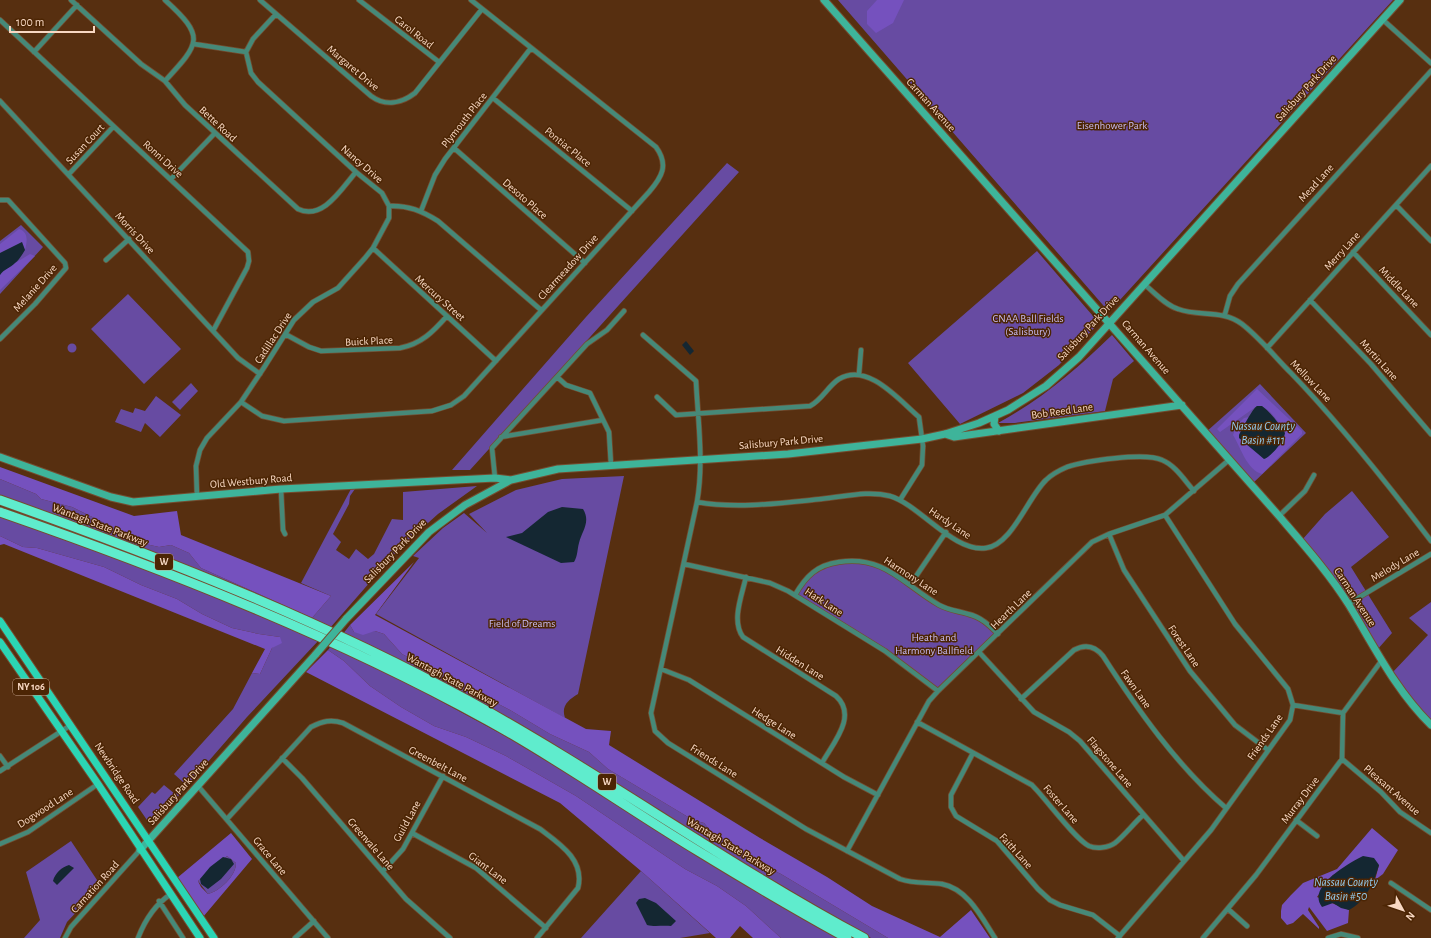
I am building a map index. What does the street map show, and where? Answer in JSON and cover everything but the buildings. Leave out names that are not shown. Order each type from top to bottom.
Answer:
[{"type":"highway","name":"Wantagh State Parkway","points":[[0,500],[112,542],[261,602],[420,675],[534,738],[744,869],[864,938]]},
{"type":"highway","name":"Wantagh State Parkway","points":[[0,512],[107,549],[263,612],[439,695],[489,721],[627,805],[697,851],[847,938]]},
{"type":"main road","name":"Carman Avenue","points":[[824,0],[1279,516],[1328,575],[1348,604],[1408,700],[1431,725]]},
{"type":"main road","name":"Salisbury Park Drive","points":[[140,850],[346,620],[428,532],[465,505],[511,480],[558,469],[700,461],[788,454],[945,434],[979,423],[1014,407],[1046,386],[1079,357],[1400,0]]},
{"type":"main road","name":"Bob Reed Lane","points":[[945,434],[954,437],[1182,405]]},
{"type":"main road","points":[[995,416],[994,424],[999,431]]},
{"type":"main road","name":"Old Westbury Road","points":[[0,457],[126,501],[143,502],[281,489],[495,478],[511,480]]},
{"type":"main road","name":"Newbridge Road","points":[[0,621],[150,840],[214,938]]},
{"type":"main road","name":"Newbridge Road","points":[[0,642],[98,784],[140,850],[200,938]]},
{"type":"street","name":"Bette Road","points":[[71,0],[141,64],[165,81],[185,105],[292,204],[304,212],[316,212],[323,208],[356,172]]},
{"type":"street","points":[[165,0],[183,16],[190,26],[194,44],[190,53],[165,81]]},
{"type":"street","name":"Margaret Drive","points":[[260,0],[372,96],[383,102],[395,103],[408,98],[415,93],[482,9]]},
{"type":"street","name":"Carol Road","points":[[359,0],[439,62]]},
{"type":"street","name":"Clearmeadow Drive","points":[[241,402],[262,416],[284,421],[432,411],[447,407],[459,400],[496,361],[632,211],[662,175],[664,163],[659,150],[471,0]]},
{"type":"street","points":[[34,52],[77,6]]},
{"type":"street","points":[[194,44],[246,52],[253,39],[276,14]]},
{"type":"street","points":[[1382,19],[1431,63]]},
{"type":"street","name":"Ronni Drive","points":[[0,20],[113,127],[244,247],[249,254],[247,268],[213,331]]},
{"type":"street","name":"Plymouth Place","points":[[422,211],[435,175],[531,48]]},
{"type":"street","name":"Nancy Drive","points":[[246,52],[251,72],[258,82],[356,172],[382,193],[389,206]]},
{"type":"street","name":"Mead Lane","points":[[1225,314],[1230,296],[1238,284],[1431,70]]},
{"type":"street","name":"Pontiac Place","points":[[493,98],[632,211]]},
{"type":"street","name":"Morris Drive","points":[[0,101],[238,358],[260,374]]},
{"type":"street","name":"Susan Court","points":[[69,174],[113,127]]},
{"type":"street","points":[[171,180],[215,132]]},
{"type":"street","name":"Desoto Place","points":[[454,148],[585,263]]},
{"type":"street","name":"Merry Lane","points":[[1267,348],[1431,166]]},
{"type":"street","name":"Melanie Drive","points":[[0,200],[8,200],[65,263],[66,268],[35,304],[0,339]]},
{"type":"street","points":[[1396,205],[1431,241]]},
{"type":"street","points":[[389,206],[403,206],[422,211],[438,220],[541,310]]},
{"type":"street","name":"Cadillac Drive","points":[[197,496],[196,466],[200,450],[207,438],[241,402],[294,320],[303,310],[338,288],[373,248],[388,218],[389,206]]},
{"type":"street","points":[[106,260],[129,240]]},
{"type":"street","name":"Mercury Street","points":[[373,248],[496,361]]},
{"type":"street","name":"Middle Lane","points":[[1353,252],[1431,335]]},
{"type":"street","name":"Mellow Lane","points":[[1144,284],[1168,304],[1179,310],[1193,313],[1225,314],[1242,324],[1332,416],[1376,468],[1431,541]]},
{"type":"street","name":"Martin Lane","points":[[1310,300],[1371,364],[1431,434]]},
{"type":"street","points":[[495,478],[492,448],[587,344],[607,330],[624,312]]},
{"type":"street","name":"Buick Place","points":[[285,334],[309,347],[321,351],[400,348],[412,346],[424,339],[447,316]]},
{"type":"street","name":"Friends Lane","points":[[643,335],[696,381],[700,461],[698,502],[651,713],[653,726],[659,736],[806,829],[900,880],[911,883],[944,884],[960,892],[972,904],[995,938]]},
{"type":"street","points":[[859,374],[861,350]]},
{"type":"street","points":[[657,397],[676,414],[810,406],[816,403],[838,380],[846,376],[859,374],[871,377],[920,417],[922,465],[900,500]]},
{"type":"street","points":[[557,377],[566,385],[590,393],[609,432],[611,465]]},
{"type":"street","points":[[501,437],[603,420]]},
{"type":"street","name":"Hardy Lane","points":[[698,502],[720,506],[820,499],[868,493],[900,500],[972,548],[988,548],[997,545],[1006,536],[1047,479],[1058,471],[1075,465],[1140,456],[1153,456],[1170,465],[1194,491]]},
{"type":"street","name":"Hearth Lane","points":[[847,851],[917,722],[929,701],[938,691],[1085,548],[1109,534],[1164,515],[1230,459]]},
{"type":"street","points":[[1279,516],[1305,492],[1314,475]]},
{"type":"street","points":[[281,489],[283,530],[285,534]]},
{"type":"street","name":"Friends Lane","points":[[1119,937],[1184,861],[1226,808],[1290,720],[1293,705],[1288,689],[1234,624],[1164,515]]},
{"type":"street","points":[[910,585],[946,532]]},
{"type":"street","name":"Forest Lane","points":[[1109,534],[1124,570],[1190,671],[1235,725],[1268,750]]},
{"type":"street","name":"Melody Lane","points":[[1348,604],[1431,554]]},
{"type":"street","name":"Harmony Lane","points":[[795,595],[806,578],[817,568],[830,563],[862,560],[877,564],[947,609],[969,614],[982,620],[998,634]]},
{"type":"street","name":"Hark Lane","points":[[684,564],[770,583],[795,595],[885,651],[938,691]]},
{"type":"street","name":"Hidden Lane","points":[[746,577],[738,619],[738,627],[743,637],[836,696],[844,706],[846,714],[845,722],[822,763]]},
{"type":"street","name":"Fawn Lane","points":[[1021,699],[1074,650],[1083,646],[1095,648],[1103,656],[1140,711],[1202,785],[1226,808]]},
{"type":"street","name":"Flagstone Lane","points":[[979,652],[1034,712],[1069,732],[1080,741],[1184,861]]},
{"type":"street","points":[[1342,759],[1343,713],[1382,660]]},
{"type":"street","name":"Hedge Lane","points":[[661,669],[689,680],[822,763],[878,795]]},
{"type":"street","points":[[1293,705],[1343,713]]},
{"type":"street","name":"Greenbelt Lane","points":[[227,819],[311,727],[322,722],[336,721],[351,727],[540,829],[568,851],[574,858],[580,873],[578,888],[537,938]]},
{"type":"street","name":"Foster Lane","points":[[917,722],[1032,785],[1046,798],[1081,840],[1089,846],[1102,848],[1114,843],[1143,815]]},
{"type":"street","points":[[0,771],[71,725]]},
{"type":"street","name":"Faith Lane","points":[[974,753],[951,795],[951,807],[956,816],[997,841],[1038,889],[1050,900],[1060,905],[1093,915],[1119,937]]},
{"type":"street","points":[[0,756],[8,767]]},
{"type":"street","name":"Greenvale Lane","points":[[282,758],[302,778],[413,907],[450,938]]},
{"type":"street","name":"Murray Drive","points":[[1203,938],[1256,875],[1342,759]]},
{"type":"street","name":"Pleasant Avenue","points":[[1342,759],[1381,792],[1400,812],[1431,833]]},
{"type":"street","name":"Guild Lane","points":[[383,871],[403,849],[442,776]]},
{"type":"street","name":"Dogwood Lane","points":[[0,844],[28,832],[98,784]]},
{"type":"street","name":"Grace Lane","points":[[198,786],[328,938]]},
{"type":"street","points":[[1296,820],[1317,836]]},
{"type":"street","name":"Giant Lane","points":[[412,833],[476,868],[546,928]]},
{"type":"street","name":"Carnation Road","points":[[65,938],[71,928],[140,850]]},
{"type":"street","points":[[1391,883],[1431,910]]},
{"type":"street","points":[[138,938],[147,918],[159,901],[170,894]]},
{"type":"street","points":[[159,901],[183,938]]},
{"type":"street","points":[[1228,909],[1247,926]]},
{"type":"street","points":[[295,938],[314,921]]},
{"type":"street","points":[[1328,938],[1342,934],[1358,938]]},
{"type":"green space","name":"Eisenhower Park","points":[[838,0],[1393,0],[1109,312]]},
{"type":"green space","points":[[727,163],[739,172],[470,470],[452,470],[586,317]]},
{"type":"green space","points":[[21,225],[43,247],[0,294],[0,241]]},
{"type":"green space","name":"CNAA Ball Fields (Salisbury)","points":[[1037,251],[1099,323],[1059,365],[1023,393],[960,424],[908,363]]},
{"type":"green space","points":[[128,294],[181,349],[144,384],[91,329]]},
{"type":"green space","points":[[1112,335],[1134,361],[1113,379],[1105,411],[1015,423],[998,423],[1044,394]]},
{"type":"green space","points":[[72,343],[77,348],[72,353],[67,348]]},
{"type":"green space","points":[[191,383],[198,391],[180,410],[172,402]]},
{"type":"green space","points":[[1260,384],[1306,433],[1252,484],[1206,432]]},
{"type":"green space","points":[[156,396],[181,415],[160,437],[145,423],[141,432],[115,422],[121,409],[133,413],[135,408],[145,411]]},
{"type":"green space","name":"Field of Dreams","points":[[624,476],[578,694],[566,704],[564,710],[565,718],[376,614],[419,558],[413,556],[443,528],[464,513],[487,533],[469,514],[516,490],[562,479]]},
{"type":"green space","points":[[0,479],[36,494],[41,499],[72,507],[133,537],[141,543],[159,547],[171,545],[189,553],[201,568],[312,618],[331,596],[301,583],[352,487],[355,489],[350,496],[349,504],[333,534],[341,542],[336,550],[349,559],[356,549],[368,559],[374,554],[392,519],[403,520],[403,492],[477,486],[438,514],[398,550],[330,628],[113,536],[0,496]]},
{"type":"green space","points":[[1352,491],[1389,537],[1351,567],[1392,633],[1377,650],[1302,540],[1325,514]]},
{"type":"green space","points":[[0,514],[195,588],[319,640],[247,717],[154,824],[149,823],[138,807],[152,792],[155,794],[164,785],[175,794],[184,783],[174,774],[233,709],[252,673],[260,674],[272,648],[280,637],[232,628],[202,614],[177,599],[141,585],[104,567],[37,548],[23,547],[0,536]]},
{"type":"green space","name":"Heath and Harmony Ballfield","points":[[850,560],[877,564],[940,605],[969,614],[998,634],[938,691],[885,651],[795,595],[813,570]]},
{"type":"green space","points":[[1431,602],[1431,724],[1391,674],[1428,635],[1409,618]]},
{"type":"green space","points":[[350,625],[354,632],[375,631],[384,634],[402,654],[510,710],[550,734],[589,752],[608,769],[693,820],[704,823],[713,834],[749,859],[781,874],[888,938],[871,938],[687,830],[552,744],[487,707],[342,635]]},
{"type":"green space","points":[[331,646],[418,689],[507,737],[840,938],[781,938],[746,906],[717,886],[685,869],[576,796],[506,756],[466,737],[434,726],[401,707],[370,686],[344,661],[328,650]]},
{"type":"green space","points":[[71,841],[101,886],[67,922],[60,938],[24,938],[40,920],[26,872]]},
{"type":"green space","points":[[227,856],[236,863],[233,873],[222,886],[208,894],[198,881]]},
{"type":"green space","points":[[641,871],[710,933],[680,938],[581,938]]},
{"type":"shaded area","points":[[877,0],[904,0],[893,23],[876,33],[867,24],[867,11]]},
{"type":"shaded area","points":[[19,229],[26,235],[27,241],[25,250],[22,242],[0,253],[0,244]]},
{"type":"shaded area","points":[[30,254],[35,256],[0,290],[0,275],[2,271]]},
{"type":"shaded area","points":[[1257,389],[1302,431],[1302,434],[1262,474],[1257,472],[1248,463],[1233,435],[1237,425],[1244,418],[1249,417],[1240,432],[1247,445],[1252,447],[1264,459],[1277,448],[1285,433],[1270,412],[1257,406],[1220,432],[1217,429]]},
{"type":"shaded area","points":[[0,467],[134,516],[177,511],[181,535],[331,596],[312,618],[201,568],[189,553],[171,545],[159,547],[141,543],[133,537],[72,507],[41,499],[36,494],[0,479]]},
{"type":"shaded area","points":[[0,536],[23,547],[37,548],[104,567],[141,585],[177,599],[202,614],[232,628],[280,637],[282,643],[272,648],[260,674],[252,673],[265,649],[4,544],[0,545]]},
{"type":"shaded area","points":[[414,562],[375,615],[586,729],[611,731],[609,745],[760,838],[827,877],[872,906],[940,937],[971,910],[990,938],[888,938],[781,874],[749,859],[713,834],[704,823],[693,820],[608,769],[589,752],[550,734],[510,710],[402,654],[384,634],[375,631],[363,635],[354,632],[350,625]]},
{"type":"shaded area","points":[[328,650],[344,661],[370,686],[401,707],[434,726],[466,737],[506,756],[576,796],[685,869],[717,886],[746,906],[781,938],[753,938],[740,926],[730,938],[716,938],[641,871],[560,803],[306,672]]},
{"type":"shaded area","points":[[1372,828],[1398,850],[1383,874],[1375,880],[1379,865],[1333,875],[1317,897],[1349,910],[1348,923],[1327,931],[1309,907],[1308,910],[1319,929],[1303,914],[1293,923],[1287,925],[1281,918],[1282,905],[1303,883],[1337,869]]},
{"type":"shaded area","points":[[231,833],[252,859],[203,917],[177,878]],"holes":[[[227,856],[236,863],[230,878],[217,890],[208,894],[201,887],[198,881]]]},
{"type":"water","points":[[22,242],[25,250],[22,256],[0,275],[0,253]]},
{"type":"water","points":[[686,341],[694,351],[690,355],[682,345]]},
{"type":"water","name":"Nassau County Basin #111","points":[[1257,406],[1262,406],[1269,412],[1285,433],[1277,448],[1271,455],[1264,459],[1239,438],[1239,435],[1248,419]]},
{"type":"water","points":[[562,507],[583,509],[586,518],[574,562],[561,563],[506,537],[522,533],[548,512]]},
{"type":"water","name":"Nassau County Basin #50","points":[[1363,856],[1374,858],[1379,865],[1375,878],[1365,896],[1360,902],[1349,910],[1341,908],[1333,903],[1322,907],[1319,899],[1320,892],[1324,884],[1348,864]]},
{"type":"water","points":[[223,857],[231,859],[234,864],[221,879],[208,889],[201,884],[200,879],[210,867]]},
{"type":"water","points":[[69,865],[74,868],[57,885],[53,881],[55,875],[61,869]]},
{"type":"water","points":[[645,898],[656,903],[676,921],[671,926],[647,925],[636,903],[639,899]]}]
